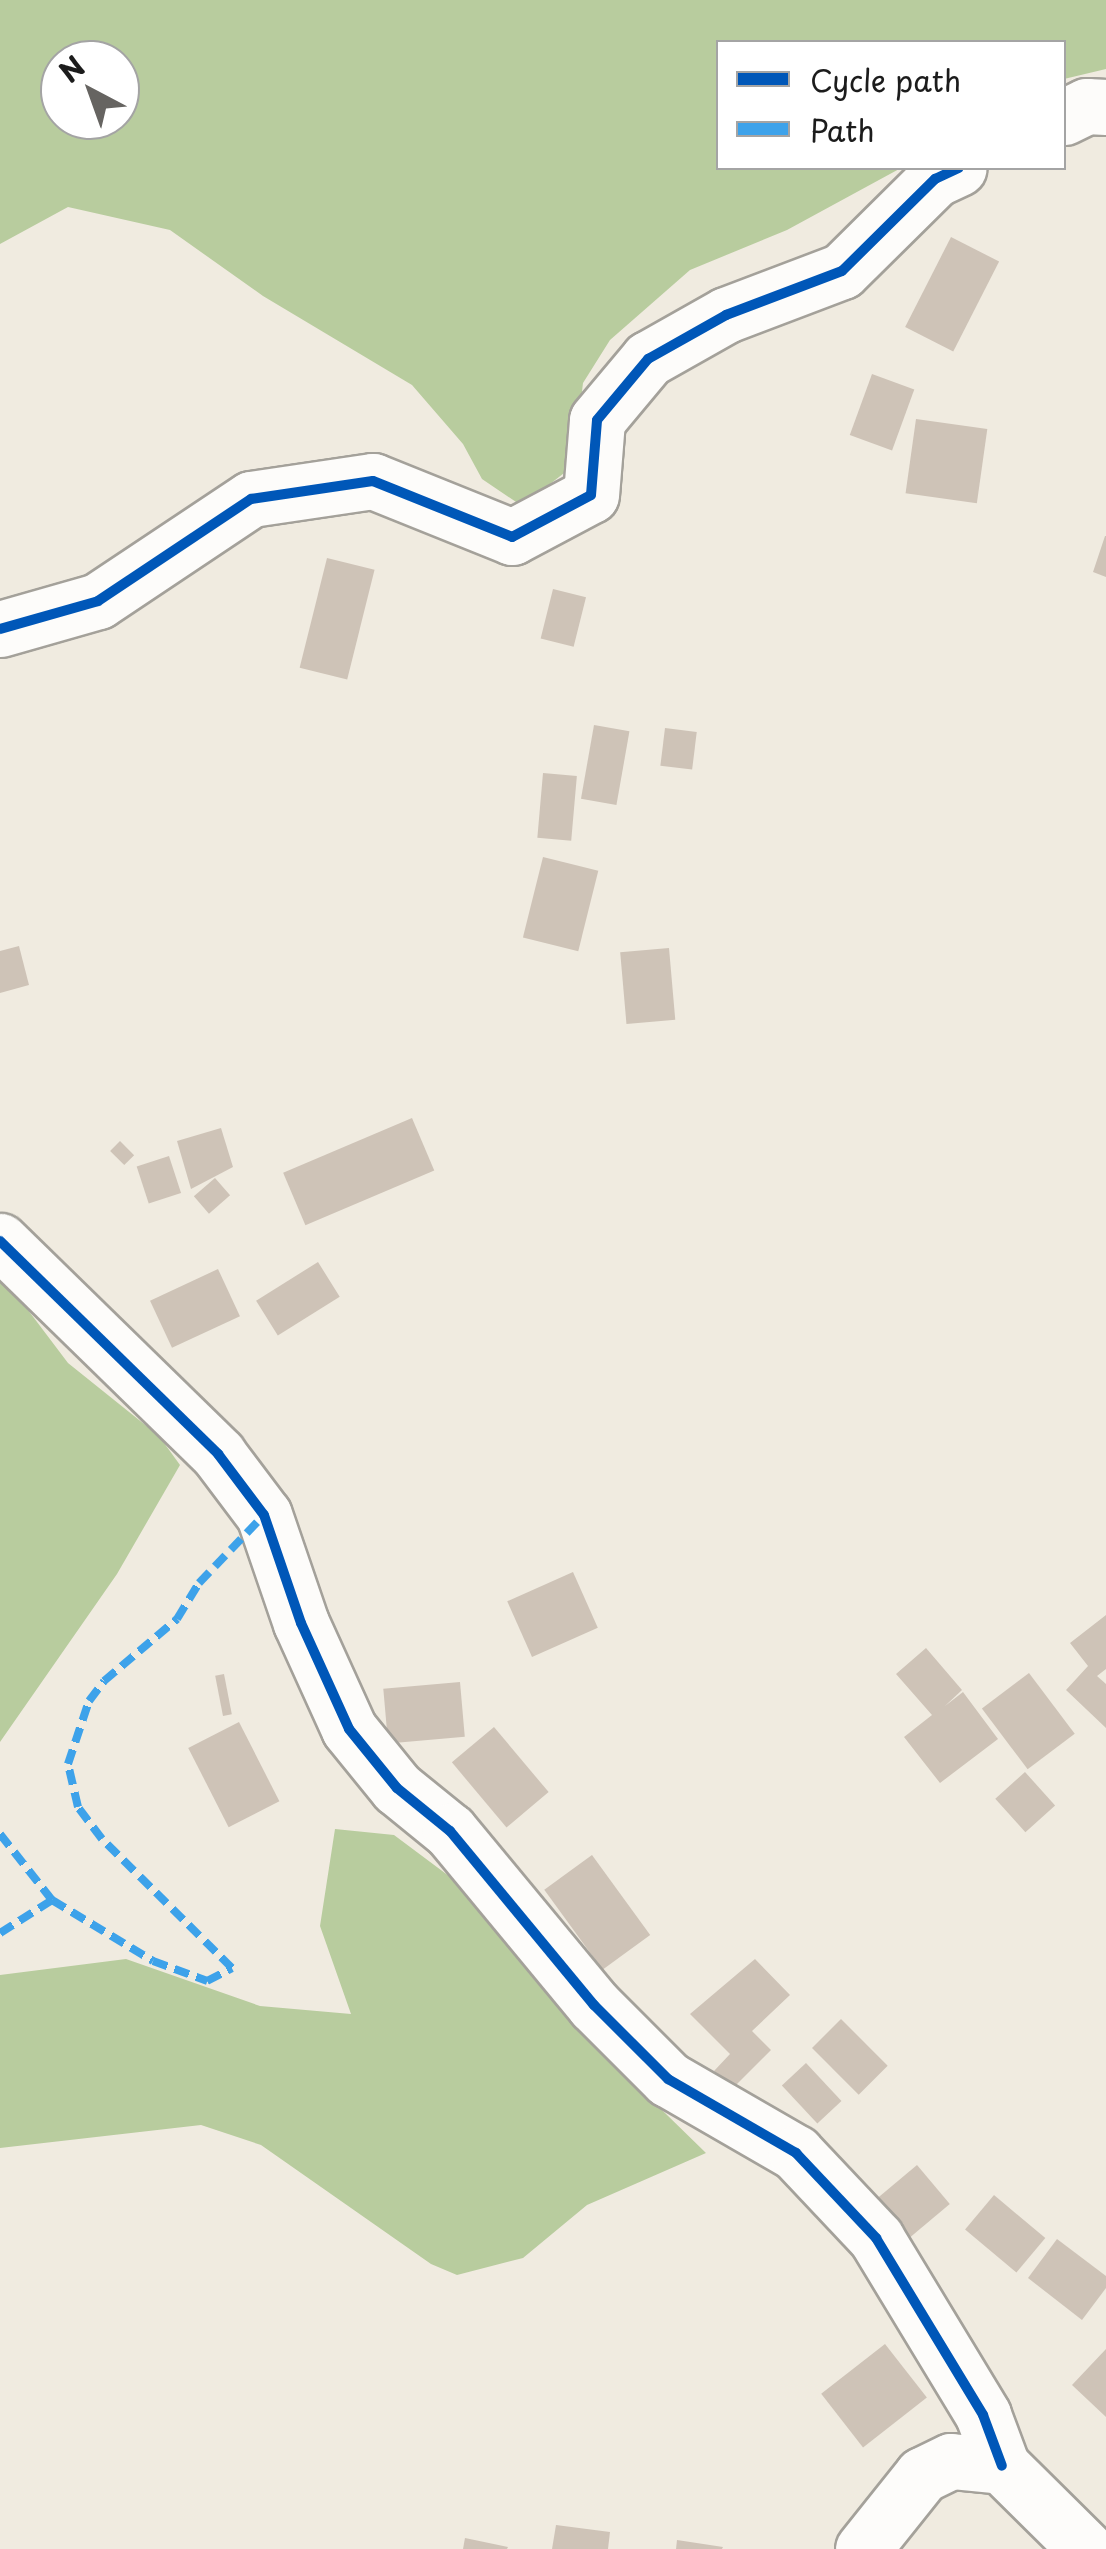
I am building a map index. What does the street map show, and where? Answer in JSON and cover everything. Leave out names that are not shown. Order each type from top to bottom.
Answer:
[{"type":"street","points":[[1066,116],[1087,106],[1106,108]]},
{"type":"street","points":[[0,630],[98,601],[251,499],[373,481],[512,537],[591,494],[597,420],[648,359],[726,315],[842,271],[934,179],[954,170]]},
{"type":"street","points":[[0,1241],[218,1454],[264,1515],[301,1623],[349,1728],[397,1788],[450,1831],[594,2005],[668,2079],[796,2153],[876,2238],[982,2415],[1002,2466],[1086,2549]]},
{"type":"street","points":[[864,2549],[922,2475],[952,2461],[1002,2466]]},
{"type":"green space","points":[[0,0],[1106,0],[1106,69],[1066,79],[1066,40],[716,40],[716,170],[897,170],[787,230],[690,270],[610,340],[583,383],[573,466],[522,506],[482,479],[463,444],[412,385],[263,296],[170,230],[68,207],[0,244]]},
{"type":"green space","points":[[0,1273],[68,1363],[159,1436],[180,1465],[117,1574],[0,1742]]},
{"type":"green space","points":[[335,1829],[394,1835],[465,1888],[623,2072],[706,2153],[587,2205],[523,2258],[457,2275],[431,2264],[261,2145],[201,2125],[0,2148],[0,1975],[126,1959],[260,2006],[351,2014],[320,1926]]},
{"type":"building","points":[[951,237],[999,262],[953,352],[905,327]]},
{"type":"building","points":[[872,374],[914,389],[892,450],[850,435]]},
{"type":"building","points":[[916,419],[987,429],[977,503],[906,493]]},
{"type":"building","points":[[1106,536],[1106,577],[1093,572]]},
{"type":"building","points":[[327,558],[375,570],[347,679],[300,668]]},
{"type":"building","points":[[553,589],[586,597],[574,647],[541,638]]},
{"type":"building","points":[[594,725],[629,731],[616,805],[581,799]]},
{"type":"building","points":[[665,728],[697,732],[692,770],[660,766]]},
{"type":"building","points":[[543,773],[577,776],[571,841],[537,838]]},
{"type":"building","points":[[543,857],[598,871],[578,951],[523,938]]},
{"type":"building","points":[[19,946],[29,985],[0,993],[0,951]]},
{"type":"building","points":[[669,948],[675,1020],[626,1024],[620,952]]},
{"type":"building","points":[[412,1118],[434,1170],[305,1225],[283,1173]]},
{"type":"building","points":[[221,1128],[233,1167],[191,1189],[177,1141]]},
{"type":"building","points":[[120,1141],[134,1155],[124,1165],[110,1151]]},
{"type":"building","points":[[169,1156],[181,1193],[149,1204],[137,1167]]},
{"type":"building","points":[[215,1178],[230,1195],[209,1214],[194,1196]]},
{"type":"building","points":[[318,1262],[340,1297],[278,1335],[256,1301]]},
{"type":"building","points":[[218,1269],[240,1316],[172,1348],[150,1301]]},
{"type":"building","points":[[573,1572],[598,1628],[532,1657],[507,1601]]},
{"type":"building","points":[[1106,1615],[1106,1669],[1097,1676],[1106,1684],[1106,1728],[1066,1690],[1088,1666],[1070,1643]]},
{"type":"building","points":[[926,1648],[962,1690],[945,1706],[963,1692],[998,1739],[940,1783],[904,1737],[932,1715],[896,1674]]},
{"type":"building","points":[[1029,1673],[1075,1734],[1028,1769],[982,1709]]},
{"type":"building","points":[[224,1674],[232,1714],[223,1716],[215,1676]]},
{"type":"building","points":[[460,1682],[465,1737],[388,1744],[383,1689]]},
{"type":"building","points":[[239,1722],[279,1801],[229,1827],[188,1748]]},
{"type":"building","points":[[494,1727],[549,1792],[507,1827],[452,1762]]},
{"type":"building","points":[[1025,1772],[1055,1805],[1025,1832],[995,1799]]},
{"type":"building","points":[[592,1855],[650,1935],[602,1970],[544,1890]]},
{"type":"building","points":[[755,1959],[790,1995],[752,2031],[771,2050],[732,2089],[714,2071],[730,2054],[690,2014]]},
{"type":"building","points":[[841,2019],[888,2066],[859,2095],[812,2048]]},
{"type":"building","points":[[806,2063],[841,2101],[817,2124],[782,2086]]},
{"type":"building","points":[[917,2165],[950,2204],[905,2241],[873,2202]]},
{"type":"building","points":[[994,2195],[1045,2238],[1016,2273],[965,2229]]},
{"type":"building","points":[[1057,2239],[1106,2276],[1106,2288],[1082,2320],[1028,2278]]},
{"type":"building","points":[[885,2344],[927,2398],[863,2447],[821,2394]]},
{"type":"building","points":[[1106,2349],[1106,2417],[1072,2385]]},
{"type":"building","points":[[556,2525],[610,2532],[608,2549],[552,2549]]},
{"type":"building","points":[[465,2538],[508,2547],[463,2549]]},
{"type":"building","points":[[677,2540],[723,2547],[676,2549]]},
{"type":"marked path","points":[[0,1933],[52,1900],[153,1961],[207,1981],[232,1968],[102,1839],[78,1807],[68,1764],[89,1701],[104,1681],[177,1619],[199,1583],[264,1515]]},
{"type":"marked path","points":[[0,1834],[52,1900]]},
{"type":"cycle path","points":[[0,629],[98,601],[251,499],[373,481],[512,537],[591,495],[597,420],[648,359],[726,315],[842,271],[935,179],[955,170]]},
{"type":"cycle path","points":[[0,1241],[218,1454],[264,1515],[301,1623],[349,1729],[397,1788],[450,1831],[594,2005],[668,2079],[796,2153],[876,2238],[983,2415],[1002,2466]]}]
